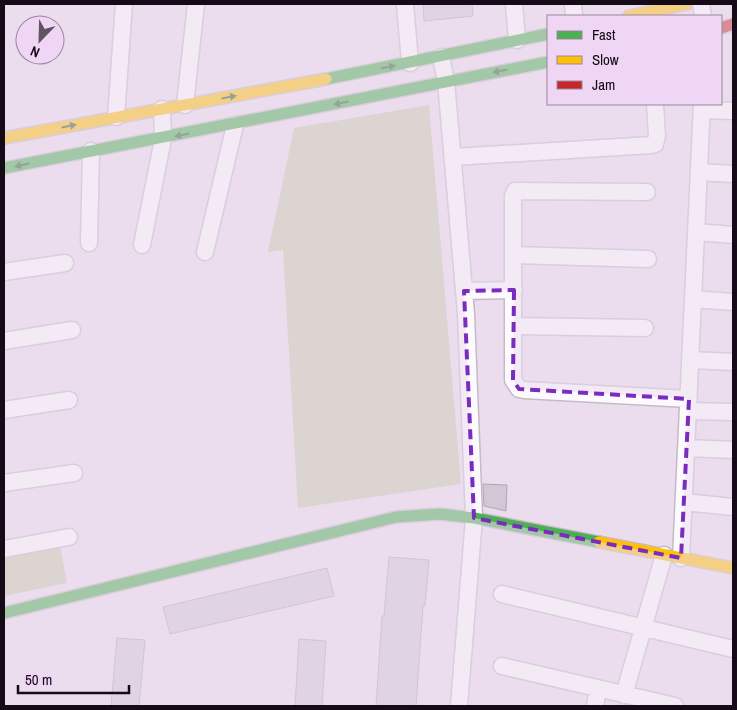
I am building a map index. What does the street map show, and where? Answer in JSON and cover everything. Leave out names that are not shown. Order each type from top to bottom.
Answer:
[{"type":"street","points":[[116,117],[124,4]]},
{"type":"street","points":[[185,105],[196,4]]},
{"type":"street","points":[[405,4],[410,63]]},
{"type":"street","points":[[514,4],[517,40]]},
{"type":"street","points":[[635,11],[688,4]]},
{"type":"street","points":[[4,138],[410,63],[547,34]]},
{"type":"street","points":[[441,57],[446,81],[464,291],[474,518],[459,706]]},
{"type":"street","points":[[4,168],[235,125],[547,62]]},
{"type":"street","points":[[453,158],[652,145],[655,144],[657,136],[655,105]]},
{"type":"street","points":[[681,558],[702,107],[733,111]]},
{"type":"street","points":[[142,245],[163,139],[162,109]]},
{"type":"street","points":[[205,252],[235,125]]},
{"type":"street","points":[[89,243],[91,151]]},
{"type":"street","points":[[699,172],[733,174]]},
{"type":"street","points":[[648,192],[518,190],[513,196],[514,380],[519,389],[689,405],[733,412]]},
{"type":"street","points":[[696,232],[733,235]]},
{"type":"street","points":[[514,255],[648,259]]},
{"type":"street","points":[[4,272],[65,263]]},
{"type":"street","points":[[464,291],[514,290]]},
{"type":"street","points":[[693,299],[733,302]]},
{"type":"street","points":[[514,326],[645,328]]},
{"type":"street","points":[[4,341],[72,330]]},
{"type":"street","points":[[691,360],[733,362]]},
{"type":"street","points":[[4,410],[69,400]]},
{"type":"street","points":[[687,448],[733,450]]},
{"type":"street","points":[[4,483],[74,472]]},
{"type":"street","points":[[684,502],[733,506]]},
{"type":"street","points":[[4,613],[396,516],[440,514],[474,518],[733,568]]},
{"type":"street","points":[[4,549],[69,537]]},
{"type":"street","points":[[624,695],[664,555]]},
{"type":"street","points":[[502,594],[733,649]]},
{"type":"street","points":[[502,666],[675,706]]},
{"type":"street","points":[[594,706],[598,689]]},
{"type":"highlighted area","points":[[514,290],[513,380],[519,389],[689,399],[681,558],[474,518],[464,291]]},
{"type":"shaded area","points":[[429,105],[461,484],[298,508],[283,250],[268,252],[294,128]]},
{"type":"shaded area","points":[[60,546],[67,583],[4,596],[4,555]]},
{"type":"building","points":[[423,4],[472,4],[473,16],[424,21]]},
{"type":"building","points":[[483,484],[507,485],[506,511],[484,506]]},
{"type":"building","points":[[389,557],[429,560],[425,606],[423,606],[416,706],[376,706],[382,616],[384,616]]},
{"type":"building","points":[[327,568],[334,596],[170,634],[163,607]]},
{"type":"building","points":[[117,638],[145,640],[139,706],[111,706]]},
{"type":"building","points":[[299,639],[326,641],[322,706],[295,706]]},
{"type":"traffic: fast","points":[[326,79],[547,34]]},
{"type":"traffic: fast","points":[[4,168],[547,62]]},
{"type":"traffic: fast","points":[[4,613],[396,517],[440,514],[474,518],[599,542]]},
{"type":"traffic: slow","points":[[634,15],[687,4]]},
{"type":"traffic: slow","points":[[4,138],[326,79]]},
{"type":"traffic: slow","points":[[599,542],[733,568]]},
{"type":"traffic: jam","points":[[722,28],[733,24]]}]
